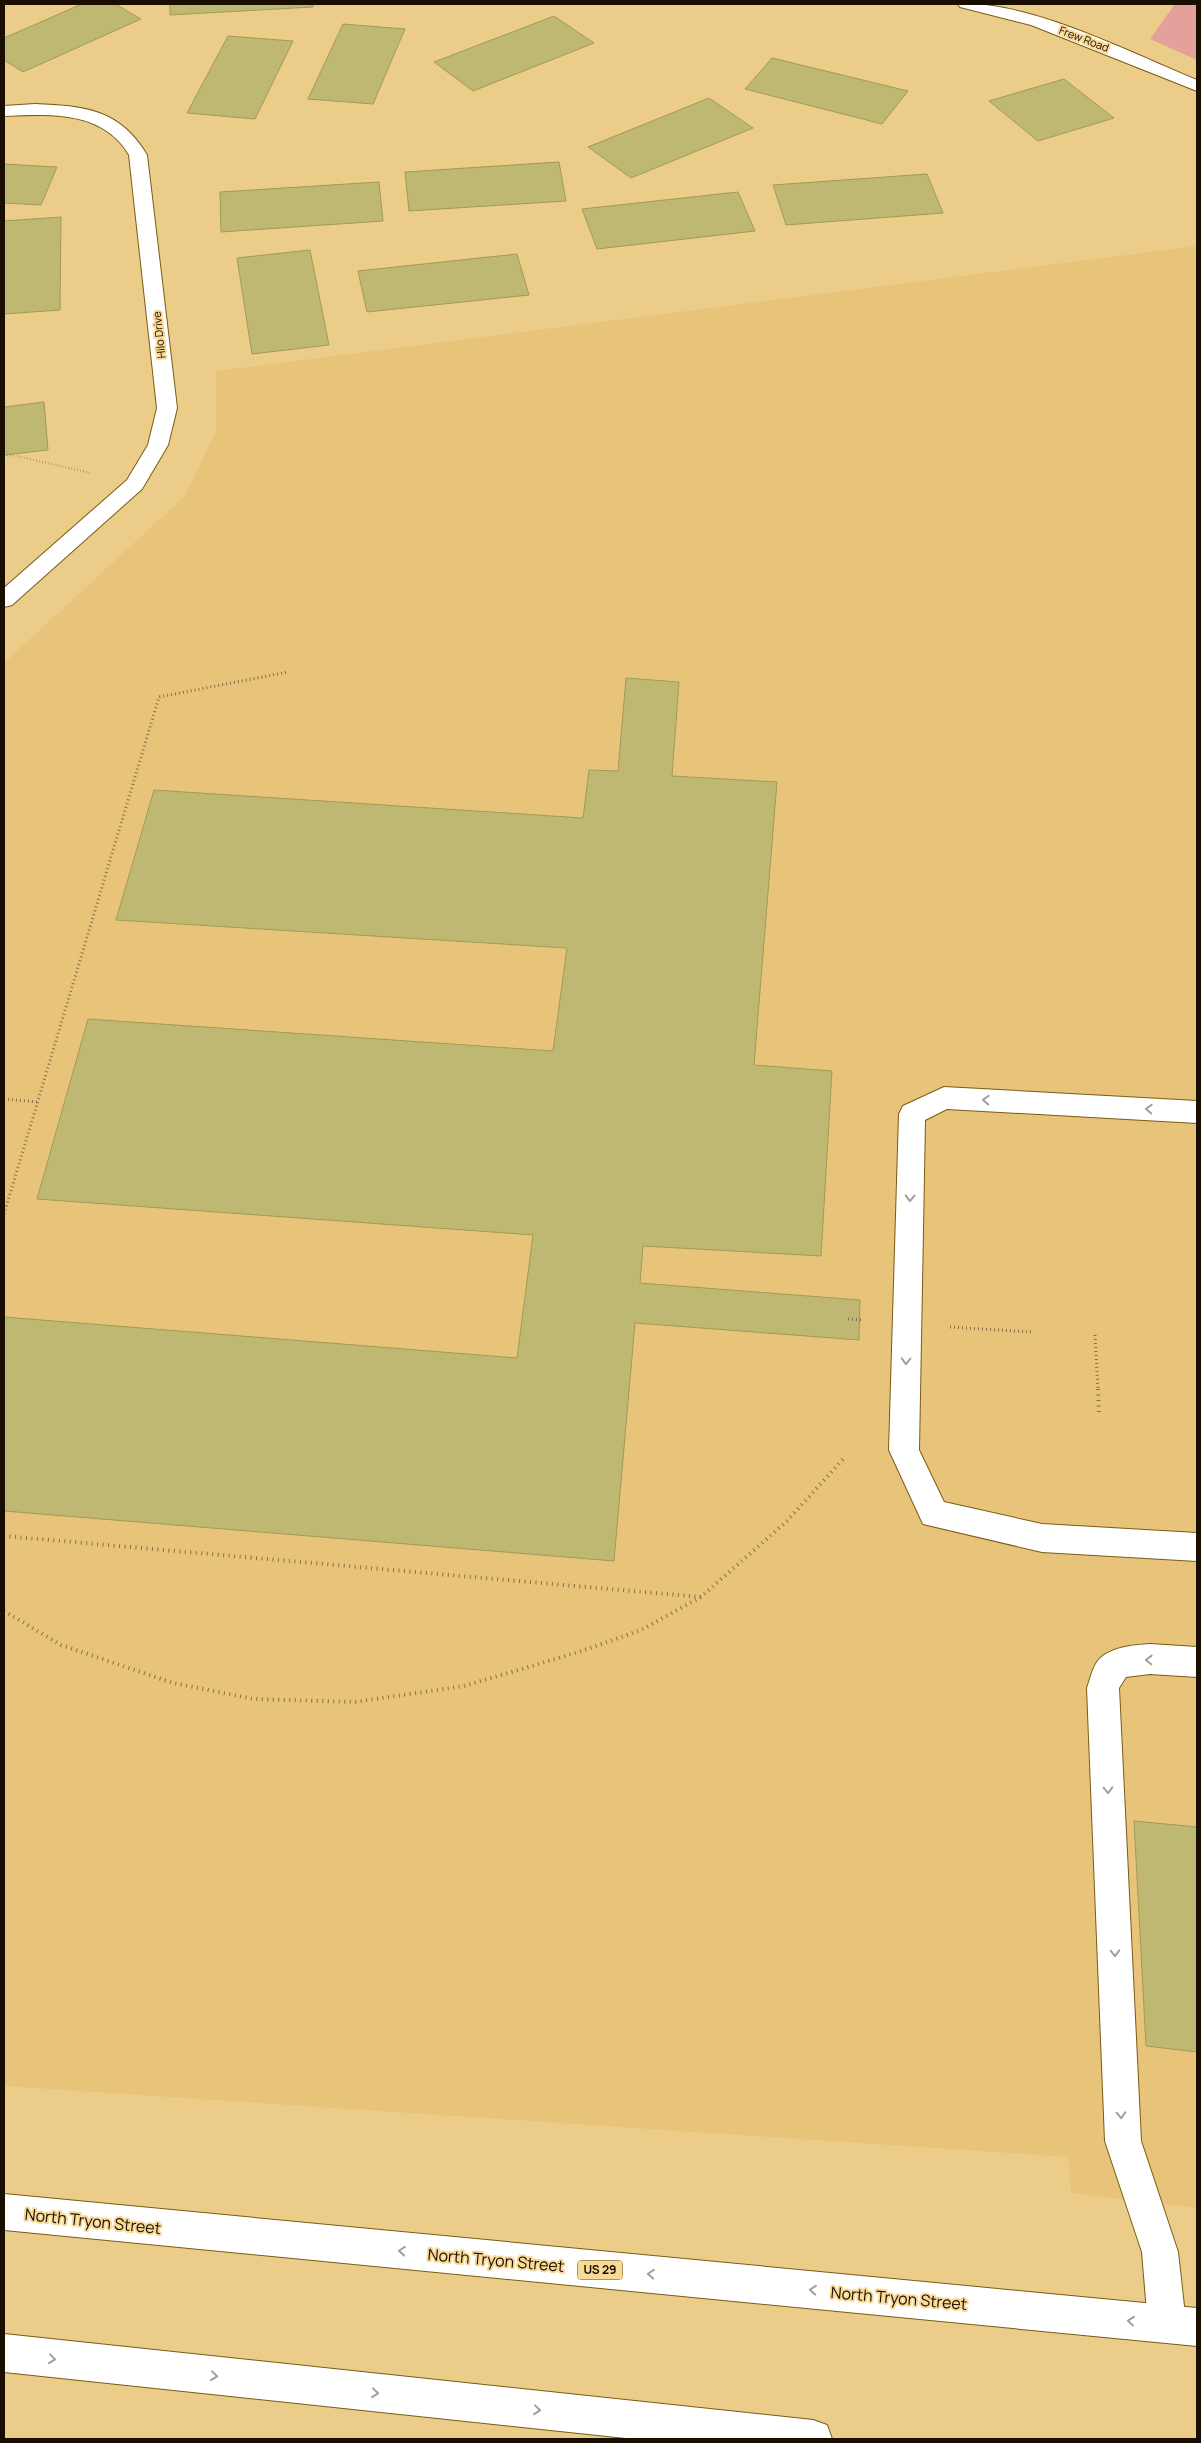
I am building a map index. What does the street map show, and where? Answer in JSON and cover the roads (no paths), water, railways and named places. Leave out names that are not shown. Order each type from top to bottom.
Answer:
[{"type":"street","name":"Frew Road","points":[[966,4],[1036,21],[1197,86]]},
{"type":"street","name":"Hilo Drive","points":[[4,111],[43,109],[77,112],[107,122],[128,137],[138,155],[167,408],[158,445],[135,484],[4,600]]},
{"type":"street","points":[[1197,1112],[944,1098],[912,1114],[904,1450],[934,1514],[1042,1538],[1197,1547]]},
{"type":"street","points":[[1182,2326],[1160,2252],[1123,2141],[1103,1688],[1108,1672],[1125,1662],[1143,1659],[1197,1662]]},
{"type":"street","name":"North Tryon Street","points":[[4,2212],[1182,2326]]},
{"type":"street","points":[[4,2353],[813,2439]]}]
